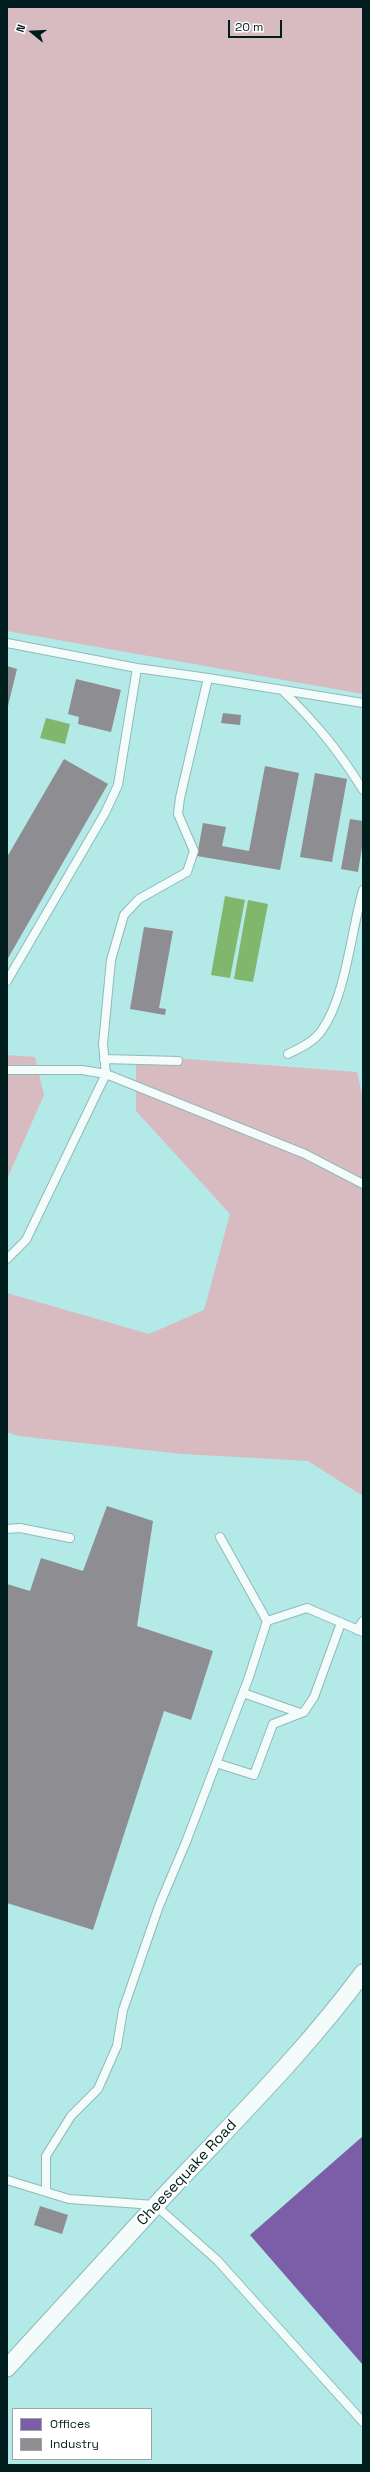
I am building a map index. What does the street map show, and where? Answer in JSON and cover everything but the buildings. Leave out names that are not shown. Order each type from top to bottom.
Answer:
[{"type":"street","name":"Cheesequake Road","points":[[7,2368],[155,2205],[270,2085],[338,2007],[363,1973]]},
{"type":"lane","points":[[7,643],[137,668],[363,703]]},
{"type":"lane","points":[[7,981],[105,813],[118,784],[137,668]]},
{"type":"lane","points":[[7,1259],[26,1240],[106,1074],[103,1044],[111,960],[124,915],[139,899],[187,872],[194,851],[178,814],[180,798],[208,678]]},
{"type":"lane","points":[[283,690],[316,722],[346,762],[363,790]]},
{"type":"lane","points":[[288,1054],[307,1045],[322,1030],[345,972],[354,922],[363,890]]},
{"type":"lane","points":[[104,1059],[178,1061]]},
{"type":"lane","points":[[7,1070],[82,1070],[106,1074],[305,1154],[363,1184]]},
{"type":"lane","points":[[7,1529],[20,1528],[70,1538]]},
{"type":"lane","points":[[46,2192],[46,2156],[71,2116],[98,2089],[117,2046],[124,2010],[159,1906],[243,1693],[267,1621],[220,1537]]},
{"type":"lane","points":[[267,1621],[307,1608],[360,1631],[363,1621]]},
{"type":"lane","points":[[216,1763],[254,1775],[273,1724],[304,1712],[314,1697],[341,1623]]},
{"type":"lane","points":[[243,1693],[300,1713]]},
{"type":"lane","points":[[7,2180],[69,2199],[155,2205],[217,2260],[363,2422]]},
{"type":"shaded area","points":[[7,7],[363,7],[363,694],[7,631]]},
{"type":"shaded area","points":[[46,718],[70,724],[65,744],[40,738]]},
{"type":"shaded area","points":[[225,896],[245,900],[230,978],[211,975]]},
{"type":"shaded area","points":[[248,900],[268,904],[253,982],[234,979]]},
{"type":"shaded area","points":[[7,1055],[35,1057],[44,1095],[7,1179]]},
{"type":"shaded area","points":[[136,1055],[357,1072],[363,1099],[363,1496],[308,1461],[182,1454],[18,1436],[7,1432],[7,1293],[149,1334],[204,1310],[230,1214],[136,1111]]}]
